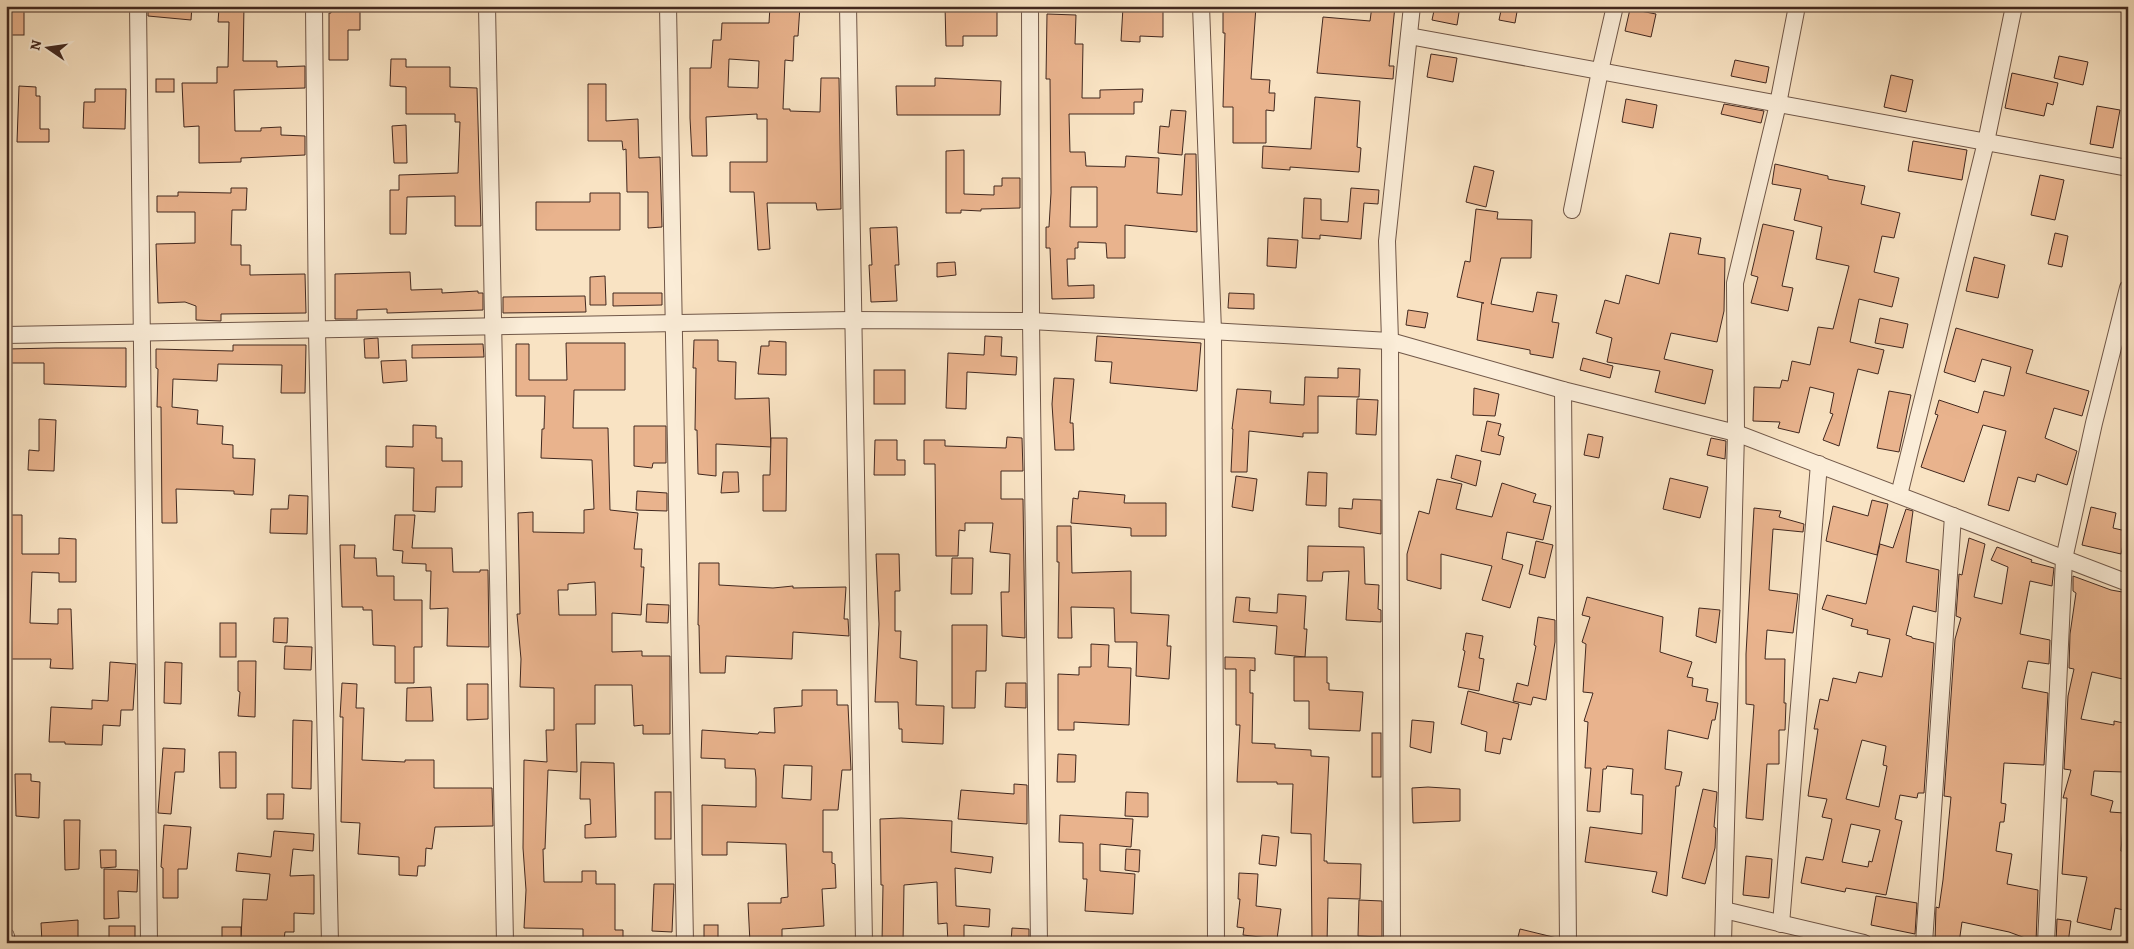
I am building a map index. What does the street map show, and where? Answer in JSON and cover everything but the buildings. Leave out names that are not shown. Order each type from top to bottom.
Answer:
[{"type":"street","points":[[138,6],[149,943]]},
{"type":"street","points":[[314,6],[317,331],[330,943]]},
{"type":"street","points":[[487,6],[505,943]]},
{"type":"street","points":[[668,6],[685,943]]},
{"type":"street","points":[[848,6],[864,943]]},
{"type":"street","points":[[1030,6],[1031,320],[1039,943]]},
{"type":"street","points":[[1202,6],[1213,331],[1216,943]]},
{"type":"street","points":[[1392,943],[1390,341],[1387,241],[1412,6]]},
{"type":"street","points":[[1572,210],[1615,6]]},
{"type":"street","points":[[1723,943],[1736,433],[1735,283],[1778,104],[1797,6]]},
{"type":"street","points":[[1899,495],[1986,142],[2014,6]]},
{"type":"street","points":[[1409,36],[2128,168]]},
{"type":"street","points":[[2046,943],[2064,560],[2094,423],[2128,288]]},
{"type":"street","points":[[6,335],[317,331],[852,320],[1031,320],[1390,341],[1563,390],[1736,433],[2128,583]]},
{"type":"street","points":[[1563,390],[1568,943]]},
{"type":"street","points":[[1781,924],[1819,464]]},
{"type":"street","points":[[1924,943],[1953,516]]},
{"type":"street","points":[[1724,910],[1864,943]]},
{"type":"street","points":[[6,936],[7,943]]}]
